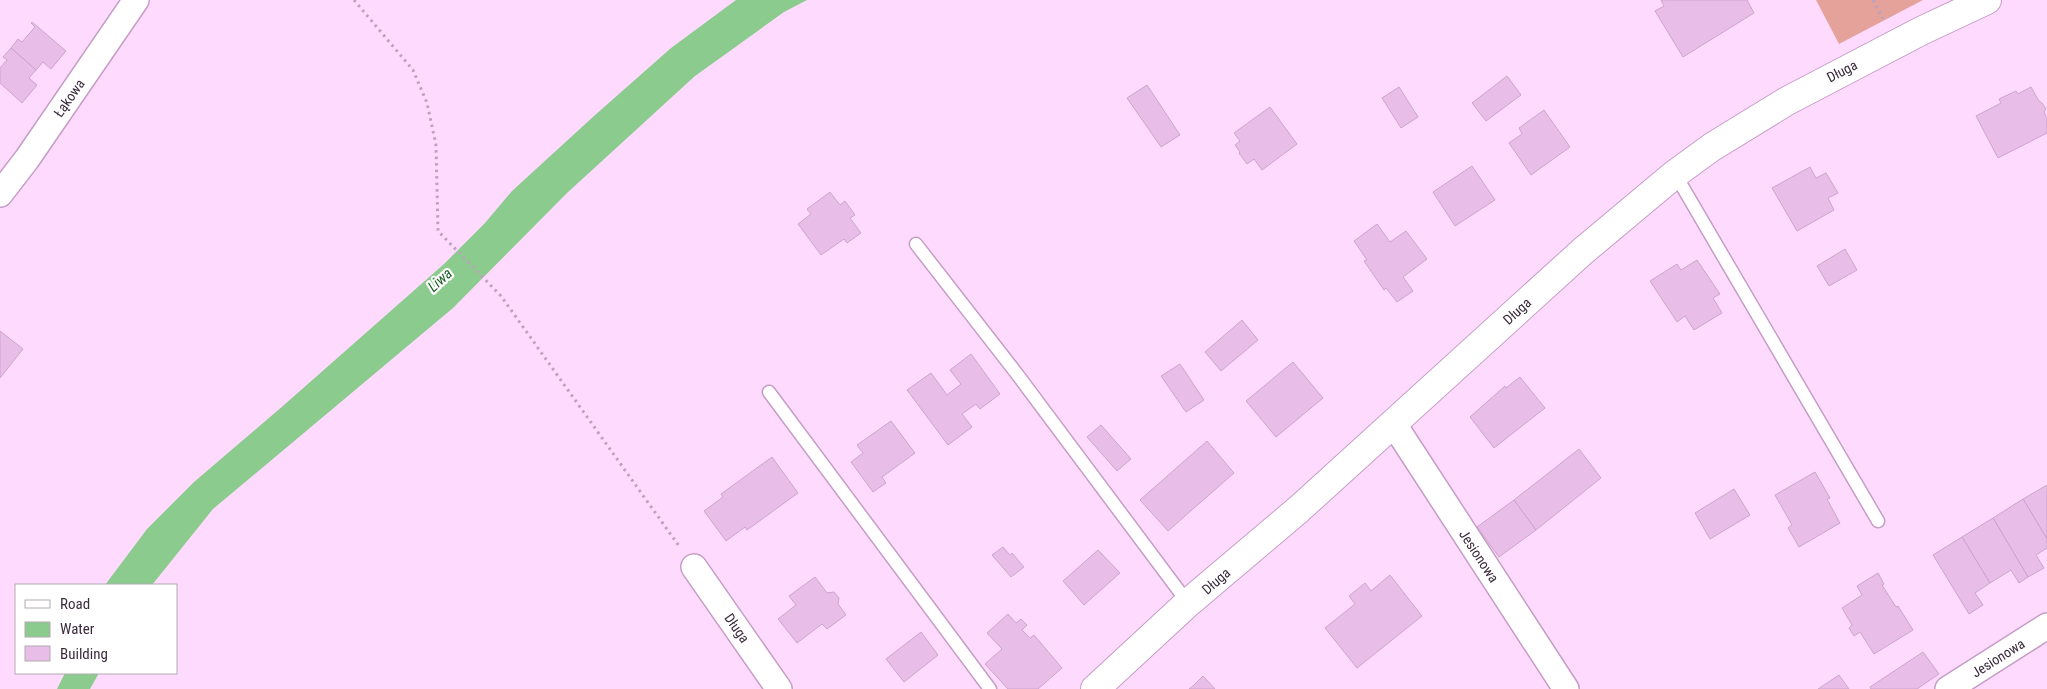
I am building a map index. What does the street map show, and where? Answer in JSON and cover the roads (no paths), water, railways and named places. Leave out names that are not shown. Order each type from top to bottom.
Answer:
[{"type":"street","name":"Łąkowa","points":[[0,194],[27,160],[136,0]]},
{"type":"street","name":"Długa","points":[[1095,689],[1188,603],[1299,509],[1583,251],[1675,174],[1712,147],[1787,101],[1921,31],[1988,0]]},
{"type":"street","name":"Jesionowa","points":[[1393,423],[1566,689]]},
{"type":"street","name":"Długa","points":[[694,567],[779,689]]},
{"type":"street","name":"Jesionowa","points":[[1948,689],[2047,626]]},
{"type":"lane","points":[[1675,174],[1878,521]]},
{"type":"lane","points":[[916,244],[1017,374],[1188,603]]},
{"type":"lane","points":[[769,392],[990,689]]},
{"type":"water","name":"Liwa","points":[[736,0],[807,0],[784,12],[695,76],[567,193],[453,308],[213,509],[153,584],[106,584],[147,529],[194,482],[444,264],[485,223],[512,191],[671,48]]},
{"type":"water","points":[[64,674],[98,674],[90,689],[57,689]]}]
